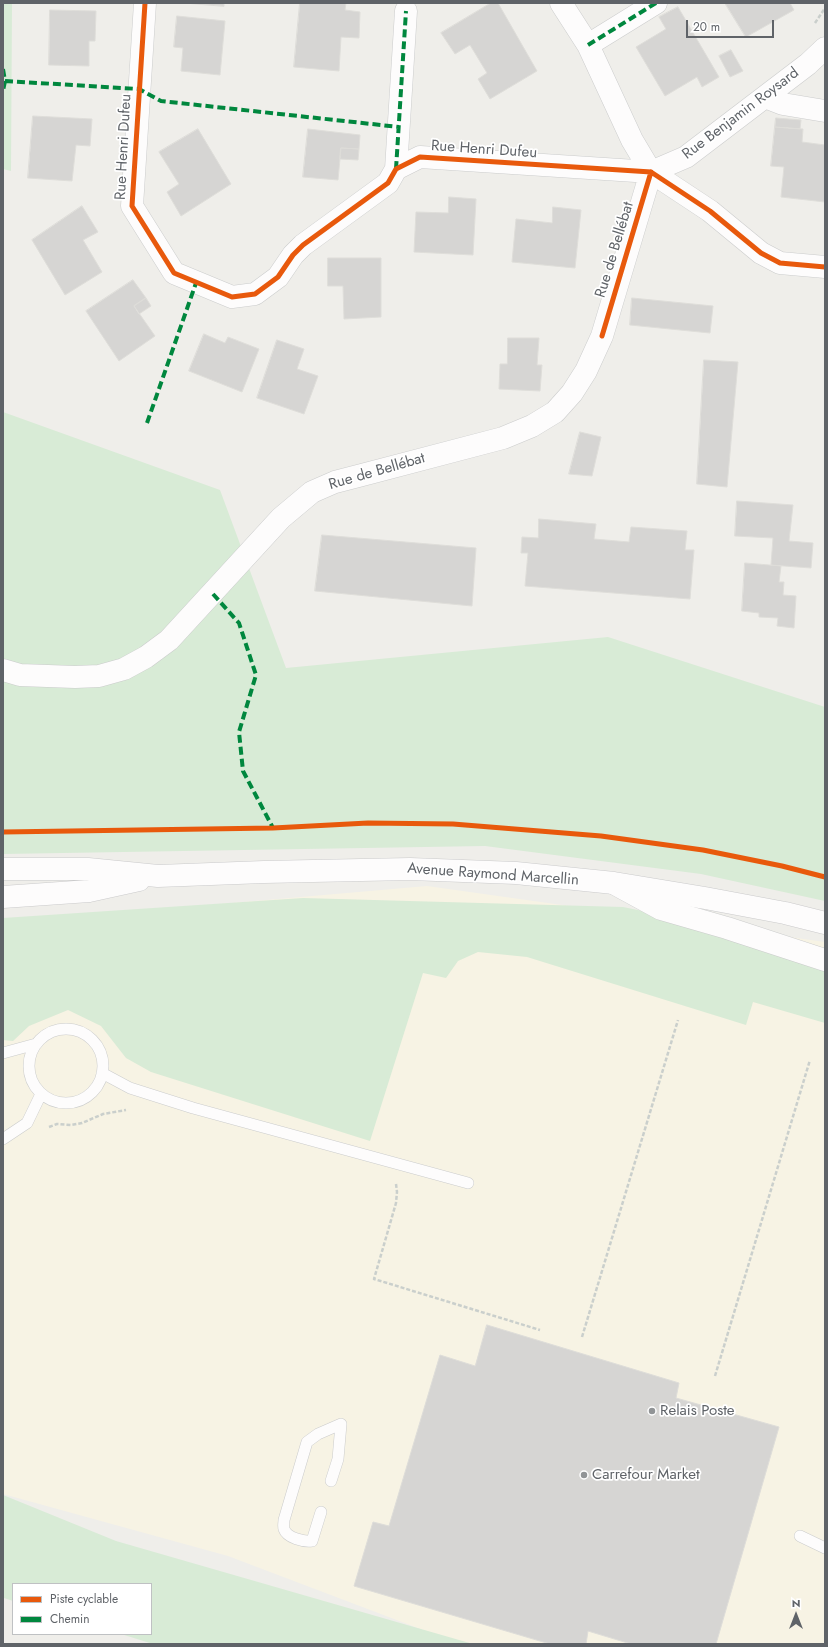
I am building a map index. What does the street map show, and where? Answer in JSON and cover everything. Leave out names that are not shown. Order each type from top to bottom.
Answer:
[{"type":"street","name":"Rue Henri Dufeu","points":[[145,3],[132,206],[174,273],[232,298],[255,294],[278,278],[293,254],[303,245],[388,183],[396,169],[420,158],[651,172]]},
{"type":"street","points":[[561,3],[588,45],[632,140],[651,172],[710,211],[761,253],[780,263],[825,268]]},
{"type":"street","points":[[588,45],[656,3]]},
{"type":"street","points":[[396,169],[406,11]]},
{"type":"street","name":"Rue Benjamin Roysard","points":[[651,172],[686,158],[808,64],[825,48]]},
{"type":"street","points":[[765,97],[783,104],[825,111]]},
{"type":"street","name":"Rue de Bellébat","points":[[3,670],[20,675],[75,678],[99,676],[124,669],[169,640],[281,518],[312,492],[334,482],[355,476],[503,438],[532,426],[555,412],[572,393],[602,336],[651,172]]},
{"type":"street","name":"Avenue Raymond Marcellin","points":[[3,869],[88,869],[158,876],[410,869],[516,873],[614,883],[785,913],[825,923]]},
{"type":"street","name":"Avenue Raymond Marcellin","points":[[3,897],[89,891],[158,876]]},
{"type":"street","points":[[614,883],[661,909],[727,928],[825,960]]},
{"type":"lane","points":[[60,1029],[74,1030],[87,1036],[97,1046],[102,1059],[102,1073],[98,1085],[89,1095],[78,1101],[64,1103],[52,1100],[41,1094],[31,1078],[29,1060],[36,1044],[46,1034],[60,1029]]},
{"type":"lane","points":[[3,1053],[36,1044]]},
{"type":"lane","points":[[102,1073],[130,1088],[193,1108],[468,1183]]},
{"type":"lane","points":[[3,1139],[27,1123],[41,1094]]},
{"type":"lane","points":[[321,1512],[312,1541],[306,1542],[290,1536],[284,1529],[284,1520],[308,1442],[318,1434],[341,1424],[338,1459],[331,1482]]},
{"type":"lane","points":[[800,1536],[825,1548]]},
{"type":"path","points":[[582,1337],[678,1020]]},
{"type":"path","points":[[715,1376],[810,1060]]},
{"type":"path","points":[[46,1130],[50,1126],[57,1124],[71,1125],[82,1123],[103,1114],[130,1109]]},
{"type":"path","points":[[394,1181],[397,1192],[396,1203],[374,1278],[540,1330]]},
{"type":"shaded area","points":[[427,886],[825,942],[825,1644],[460,1644],[228,1556],[3,1494],[3,923]]},
{"type":"green space","points":[[3,3],[12,3],[11,171],[3,169]]},
{"type":"green space","points":[[3,412],[220,490],[286,668],[608,637],[825,707],[825,901],[701,874],[485,846],[3,854]]},
{"type":"green space","points":[[303,898],[623,907],[825,948],[825,1023],[753,1002],[746,1025],[527,957],[478,952],[458,961],[446,978],[423,973],[370,1141],[151,1072],[126,1058],[101,1026],[68,1010],[29,1026],[13,1041],[3,1040],[3,918]]},
{"type":"green space","points":[[3,1495],[116,1541],[473,1644],[153,1644],[124,1635],[152,1635],[152,1583],[12,1583],[12,1601],[4,1598]]},
{"type":"building","points":[[185,3],[224,3],[224,6]]},
{"type":"building","points":[[300,3],[346,3],[345,10],[360,12],[359,38],[341,37],[339,71],[294,67]]},
{"type":"building","points":[[491,3],[498,3],[537,71],[490,99],[478,79],[487,73],[470,45],[455,54],[441,33]]},
{"type":"building","points":[[725,3],[790,3],[794,10],[746,37]]},
{"type":"building","points":[[678,7],[719,77],[702,87],[697,77],[665,96],[636,47],[666,29],[659,17]]},
{"type":"building","points":[[50,10],[96,11],[95,41],[89,41],[89,66],[49,65]]},
{"type":"building","points":[[177,16],[225,21],[220,75],[181,71],[183,48],[174,47]]},
{"type":"building","points":[[731,50],[743,71],[730,77],[719,56]]},
{"type":"building","points":[[33,116],[92,119],[90,146],[76,145],[72,181],[28,178]]},
{"type":"building","points":[[776,118],[801,120],[800,129],[775,127]]},
{"type":"building","points":[[775,127],[803,129],[802,142],[825,145],[825,202],[781,197],[784,167],[771,166]]},
{"type":"building","points":[[198,129],[231,184],[181,216],[167,192],[179,184],[159,152]]},
{"type":"building","points":[[308,129],[360,135],[359,149],[341,148],[338,180],[303,177]]},
{"type":"building","points":[[341,148],[359,149],[358,160],[340,159]]},
{"type":"building","points":[[449,197],[476,199],[473,255],[414,252],[416,212],[448,213]]},
{"type":"building","points":[[82,206],[98,232],[83,240],[102,272],[65,295],[32,240]]},
{"type":"building","points":[[553,207],[581,210],[575,268],[512,262],[516,219],[552,223]]},
{"type":"building","points":[[328,258],[381,258],[381,317],[344,319],[343,286],[328,286]]},
{"type":"building","points":[[133,280],[146,298],[134,306],[155,336],[119,361],[86,311]]},
{"type":"building","points":[[146,298],[151,306],[139,314],[134,306]]},
{"type":"building","points":[[632,298],[713,306],[710,333],[630,325]]},
{"type":"building","points":[[204,334],[225,343],[228,337],[259,349],[242,392],[189,371]]},
{"type":"building","points":[[508,338],[539,338],[537,365],[542,365],[540,391],[499,389],[500,364],[507,364]]},
{"type":"building","points":[[277,340],[304,349],[297,369],[318,376],[304,414],[257,398]]},
{"type":"building","points":[[704,360],[738,362],[727,487],[697,484]]},
{"type":"building","points":[[580,432],[601,437],[592,476],[569,474]]},
{"type":"building","points":[[737,501],[793,505],[789,541],[813,543],[811,568],[771,565],[773,538],[735,536]]},
{"type":"building","points":[[539,519],[596,524],[594,539],[629,542],[631,527],[687,531],[685,550],[694,550],[690,599],[525,586],[528,553],[521,553],[522,537],[538,538]]},
{"type":"building","points":[[322,535],[476,548],[472,606],[315,591]]},
{"type":"building","points":[[745,563],[781,566],[779,582],[784,582],[783,595],[796,596],[794,628],[777,626],[778,618],[759,617],[759,613],[742,611]]},
{"type":"building","name":"Carrefour Market","points":[[487,1325],[679,1383],[676,1398],[779,1427],[716,1644],[631,1644],[588,1631],[586,1644],[550,1644],[354,1586],[373,1522],[389,1526],[440,1355],[475,1366]]},
{"type":"marked path","points":[[588,45],[656,3]]},
{"type":"marked path","points":[[396,169],[406,11]]},
{"type":"marked path","points":[[3,69],[5,81],[3,91]]},
{"type":"marked path","points":[[5,81],[139,89],[161,101],[399,127]]},
{"type":"marked path","points":[[147,423],[196,283]]},
{"type":"marked path","points":[[213,594],[239,623],[256,675],[239,732],[243,771],[273,828]]},
{"type":"cycle path","points":[[145,3],[132,206],[174,273],[232,297],[255,294],[278,277],[293,255],[303,245],[388,183],[396,169],[420,157],[651,172]]},
{"type":"cycle path","points":[[651,172],[710,211],[761,253],[780,263],[825,267]]},
{"type":"cycle path","points":[[602,336],[651,172]]},
{"type":"cycle path","points":[[3,832],[273,828],[368,823],[453,824],[601,836],[703,850],[782,866],[825,877]]},
{"type":"place","name":"Relais Poste","points":[[652,1411]]},
{"type":"place","name":"Carrefour Market","points":[[584,1475]]}]
